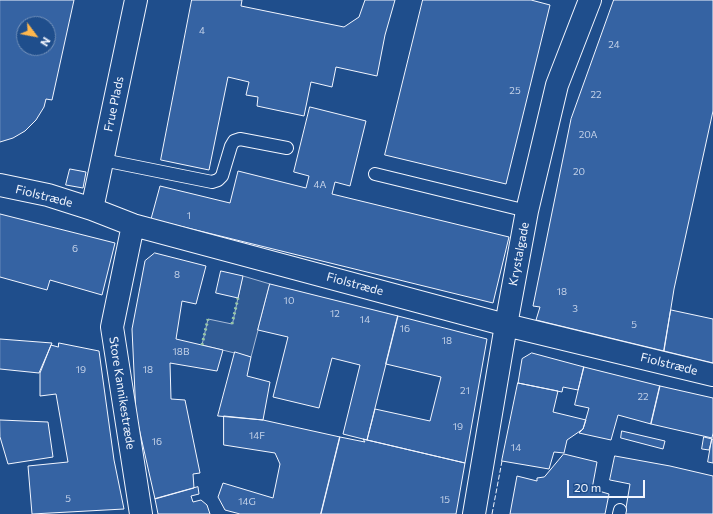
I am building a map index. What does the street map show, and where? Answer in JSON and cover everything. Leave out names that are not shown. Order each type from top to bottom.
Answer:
[{"type":"street","name":"Frue Plads","points":[[92,209],[136,0]]},
{"type":"street","name":"Krystalgade","points":[[474,514],[527,211],[557,85],[590,0]]},
{"type":"street","name":"Fiolstræde","points":[[0,185],[48,195],[92,209],[133,225],[506,325],[713,375]]},
{"type":"street","name":"Store Kannikestræde","points":[[133,225],[112,327],[141,514]]},
{"type":"lane","points":[[103,160],[212,182],[218,180],[222,176],[231,146],[234,141],[240,139],[287,148]]},
{"type":"lane","points":[[375,174],[527,211]]},
{"type":"shaded area","points":[[243,276],[270,284],[251,357],[202,345],[208,319],[232,324]]},
{"type":"building","points":[[0,0],[74,0],[52,100],[46,99],[44,107],[36,120],[25,131],[13,138],[0,142]]},
{"type":"building","points":[[192,0],[242,0],[241,6],[344,27],[359,17],[365,0],[395,0],[385,35],[377,76],[336,67],[332,87],[311,82],[304,116],[257,106],[258,97],[246,95],[249,82],[228,77],[209,170],[161,160]]},
{"type":"building","points":[[423,0],[531,0],[550,5],[506,184],[385,155]]},
{"type":"building","points":[[614,0],[713,0],[713,111],[674,289],[664,351],[536,320],[540,307],[533,306],[571,119]]},
{"type":"building","points":[[310,107],[366,121],[350,186],[335,182],[332,194],[509,237],[493,303],[151,219],[160,186],[230,203],[238,171],[306,188],[309,176],[294,172]]},
{"type":"building","points":[[70,169],[86,172],[83,188],[66,185]]},
{"type":"building","points":[[0,214],[115,243],[102,295],[50,280],[47,290],[0,277]]},
{"type":"building","points":[[155,253],[206,266],[196,304],[182,301],[176,339],[223,350],[217,371],[170,363],[171,399],[185,400],[200,473],[193,474],[194,488],[155,499],[136,415],[132,329],[145,261]]},
{"type":"building","points":[[221,271],[243,276],[238,298],[216,293]]},
{"type":"building","points":[[270,284],[398,316],[367,440],[343,434],[360,365],[332,358],[319,408],[273,397],[288,337],[258,330]]},
{"type":"building","points":[[671,310],[713,319],[713,363],[664,351]]},
{"type":"building","points":[[398,316],[487,339],[465,463],[367,440],[375,409],[430,421],[441,377],[386,364]]},
{"type":"building","points":[[0,339],[52,343],[39,373],[0,369]]},
{"type":"building","points":[[59,343],[99,351],[114,460],[124,509],[32,514],[28,466],[68,462],[56,394],[40,396],[40,373],[51,345],[58,347]]},
{"type":"building","points":[[235,352],[251,357],[247,376],[270,382],[263,420],[218,416]]},
{"type":"building","points":[[532,353],[584,367],[578,390],[563,387],[562,392],[518,383],[522,359]]},
{"type":"building","points":[[584,367],[660,386],[651,424],[618,415],[611,440],[579,433],[583,429],[589,408],[575,405]]},
{"type":"building","points":[[518,383],[558,391],[553,412],[586,420],[583,429],[567,440],[564,453],[554,452],[549,469],[502,461]]},
{"type":"building","points":[[660,386],[713,398],[712,438],[651,424]]},
{"type":"building","points":[[224,416],[263,420],[340,437],[321,514],[240,514],[225,510],[218,497],[223,483],[273,498],[280,464],[275,453],[224,445]]},
{"type":"building","points":[[0,420],[48,422],[53,457],[8,464],[0,437]]},
{"type":"building","points":[[622,431],[665,441],[663,449],[621,438]]},
{"type":"building","points":[[340,437],[365,442],[363,439],[465,463],[456,514],[321,514]]},
{"type":"building","points":[[704,437],[712,439],[709,450],[702,449]]},
{"type":"building","points":[[713,439],[713,463],[708,462]]},
{"type":"building","points":[[564,454],[597,462],[592,489],[609,494],[605,514],[510,514],[517,476],[537,481],[537,478],[544,477]]},
{"type":"building","points":[[615,456],[713,476],[713,514],[625,514],[630,484],[610,480]]},
{"type":"building","points":[[198,487],[199,494],[191,496],[193,502],[201,500],[207,505],[210,514],[158,514],[155,499]]},
{"type":"hedge","points":[[232,324],[238,298]]},
{"type":"hedge","points":[[202,345],[208,319]]},
{"type":"fence","points":[[492,514],[502,461]]}]
